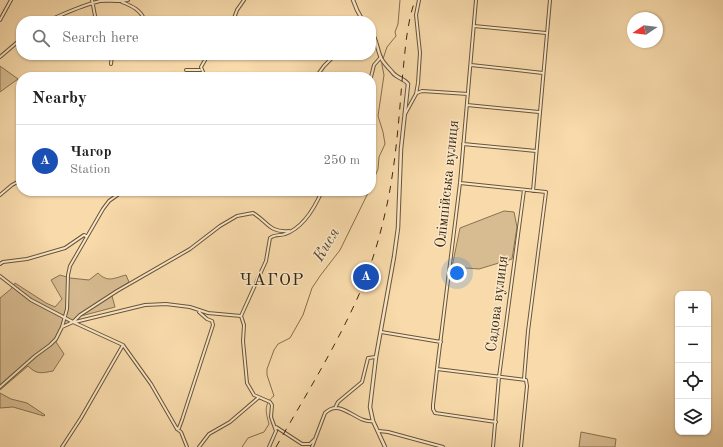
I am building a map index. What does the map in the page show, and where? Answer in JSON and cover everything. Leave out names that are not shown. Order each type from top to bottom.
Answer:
[{"type":"street","points":[[0,20],[11,0]]},
{"type":"street","points":[[121,2],[128,0]]},
{"type":"street","points":[[235,16],[244,0]]},
{"type":"street","points":[[353,0],[360,16]]},
{"type":"street","points":[[405,115],[416,94],[420,58],[416,15],[419,0]]},
{"type":"street","name":"Олімпійська вулиця","points":[[476,0],[460,183],[433,409],[435,413],[496,422]]},
{"type":"street","points":[[533,191],[550,0]]},
{"type":"street","points":[[59,16],[92,2],[102,1],[121,2],[134,7],[142,16]]},
{"type":"street","points":[[92,2],[95,16]]},
{"type":"street","points":[[474,26],[546,33]]},
{"type":"street","points":[[376,40],[381,58],[397,77],[408,84],[401,149],[398,228],[376,357],[370,407],[373,421],[379,431],[385,447]]},
{"type":"street","points":[[0,57],[16,43]]},
{"type":"street","points":[[372,72],[374,65],[381,58]]},
{"type":"street","points":[[111,60],[111,64]]},
{"type":"street","points":[[186,70],[201,70],[201,66],[205,60]]},
{"type":"street","points":[[320,72],[330,60]]},
{"type":"street","points":[[471,66],[543,73]]},
{"type":"street","points":[[416,94],[422,91],[468,94]]},
{"type":"street","points":[[467,105],[540,112]]},
{"type":"street","points":[[463,144],[536,151]]},
{"type":"street","points":[[0,195],[16,183]]},
{"type":"street","points":[[460,183],[546,192],[530,316],[524,379],[527,382],[527,386],[521,447]]},
{"type":"street","name":"Садова вулиця","points":[[493,447],[500,377],[524,190]]},
{"type":"street","points":[[0,387],[35,356],[55,341],[62,327],[67,309],[69,270],[95,220],[106,205],[118,196]]},
{"type":"street","points":[[269,447],[276,434],[275,426],[271,419],[272,406],[270,402],[258,398],[250,391],[246,381],[244,325],[241,316],[266,261],[270,238],[290,231],[303,221],[315,205],[320,196]]},
{"type":"street","points":[[73,322],[80,315],[117,291],[190,249],[220,226],[237,216],[253,213],[274,229],[290,231]]},
{"type":"street","points":[[0,264],[3,262],[20,260],[58,251],[84,235],[87,236]]},
{"type":"street","points":[[0,276],[31,300],[73,322],[123,345],[151,384],[177,429],[181,432],[187,447]]},
{"type":"street","points":[[62,327],[73,322],[145,305],[166,304],[190,307],[208,313],[241,316]]},
{"type":"street","points":[[177,429],[179,428],[182,420],[213,324],[212,321],[196,310]]},
{"type":"street","points":[[380,332],[441,342]]},
{"type":"street","points":[[62,447],[81,418],[123,345]]},
{"type":"street","points":[[335,408],[338,402],[362,382],[368,358],[376,357]]},
{"type":"street","points":[[438,369],[524,379]]},
{"type":"street","points":[[199,447],[209,434],[230,422],[258,398]]},
{"type":"street","points":[[312,447],[325,413],[328,410],[335,408],[346,410],[367,421],[373,421]]},
{"type":"street","points":[[275,426],[303,444],[310,444],[315,439]]},
{"type":"street","points":[[379,431],[388,432],[443,447]]},
{"type":"shaded area","points":[[0,66],[16,78],[16,80],[0,92]]},
{"type":"shaded area","points":[[504,211],[514,212],[517,227],[512,259],[479,269],[452,267],[460,228]]},
{"type":"shaded area","points":[[98,273],[108,279],[126,275],[129,282],[113,292],[112,296],[115,307],[81,316],[73,322],[63,325],[56,342],[64,354],[53,371],[40,373],[34,371],[28,366],[0,390],[0,298],[11,289],[15,283],[46,303],[55,307],[62,299],[51,280],[60,275],[70,278],[89,280]]},
{"type":"shaded area","points":[[0,393],[11,399],[27,403],[45,415],[44,416],[13,407],[0,408]]},
{"type":"shaded area","points":[[581,432],[616,439],[615,447],[579,447]]},
{"type":"waterway","name":"Кися","points":[[383,59],[387,47],[396,36],[395,32],[398,24],[400,0]]},
{"type":"waterway","name":"Кися","points":[[376,174],[379,157],[385,144],[378,116],[384,75],[382,62]]},
{"type":"waterway","name":"Кися","points":[[242,447],[248,438],[264,432],[269,424],[266,409],[268,402],[274,396],[267,375],[267,369],[274,350],[278,344],[290,338],[303,315],[312,288],[340,250],[367,196]]},
{"type":"railway","points":[[276,447],[339,337],[367,274],[376,248],[391,181],[397,138],[406,40],[415,0]]},
{"type":"place","name":"Чагор","points":[[366,277]]},
{"type":"district","name":"ЧАГОР","points":[[272,280]]}]
